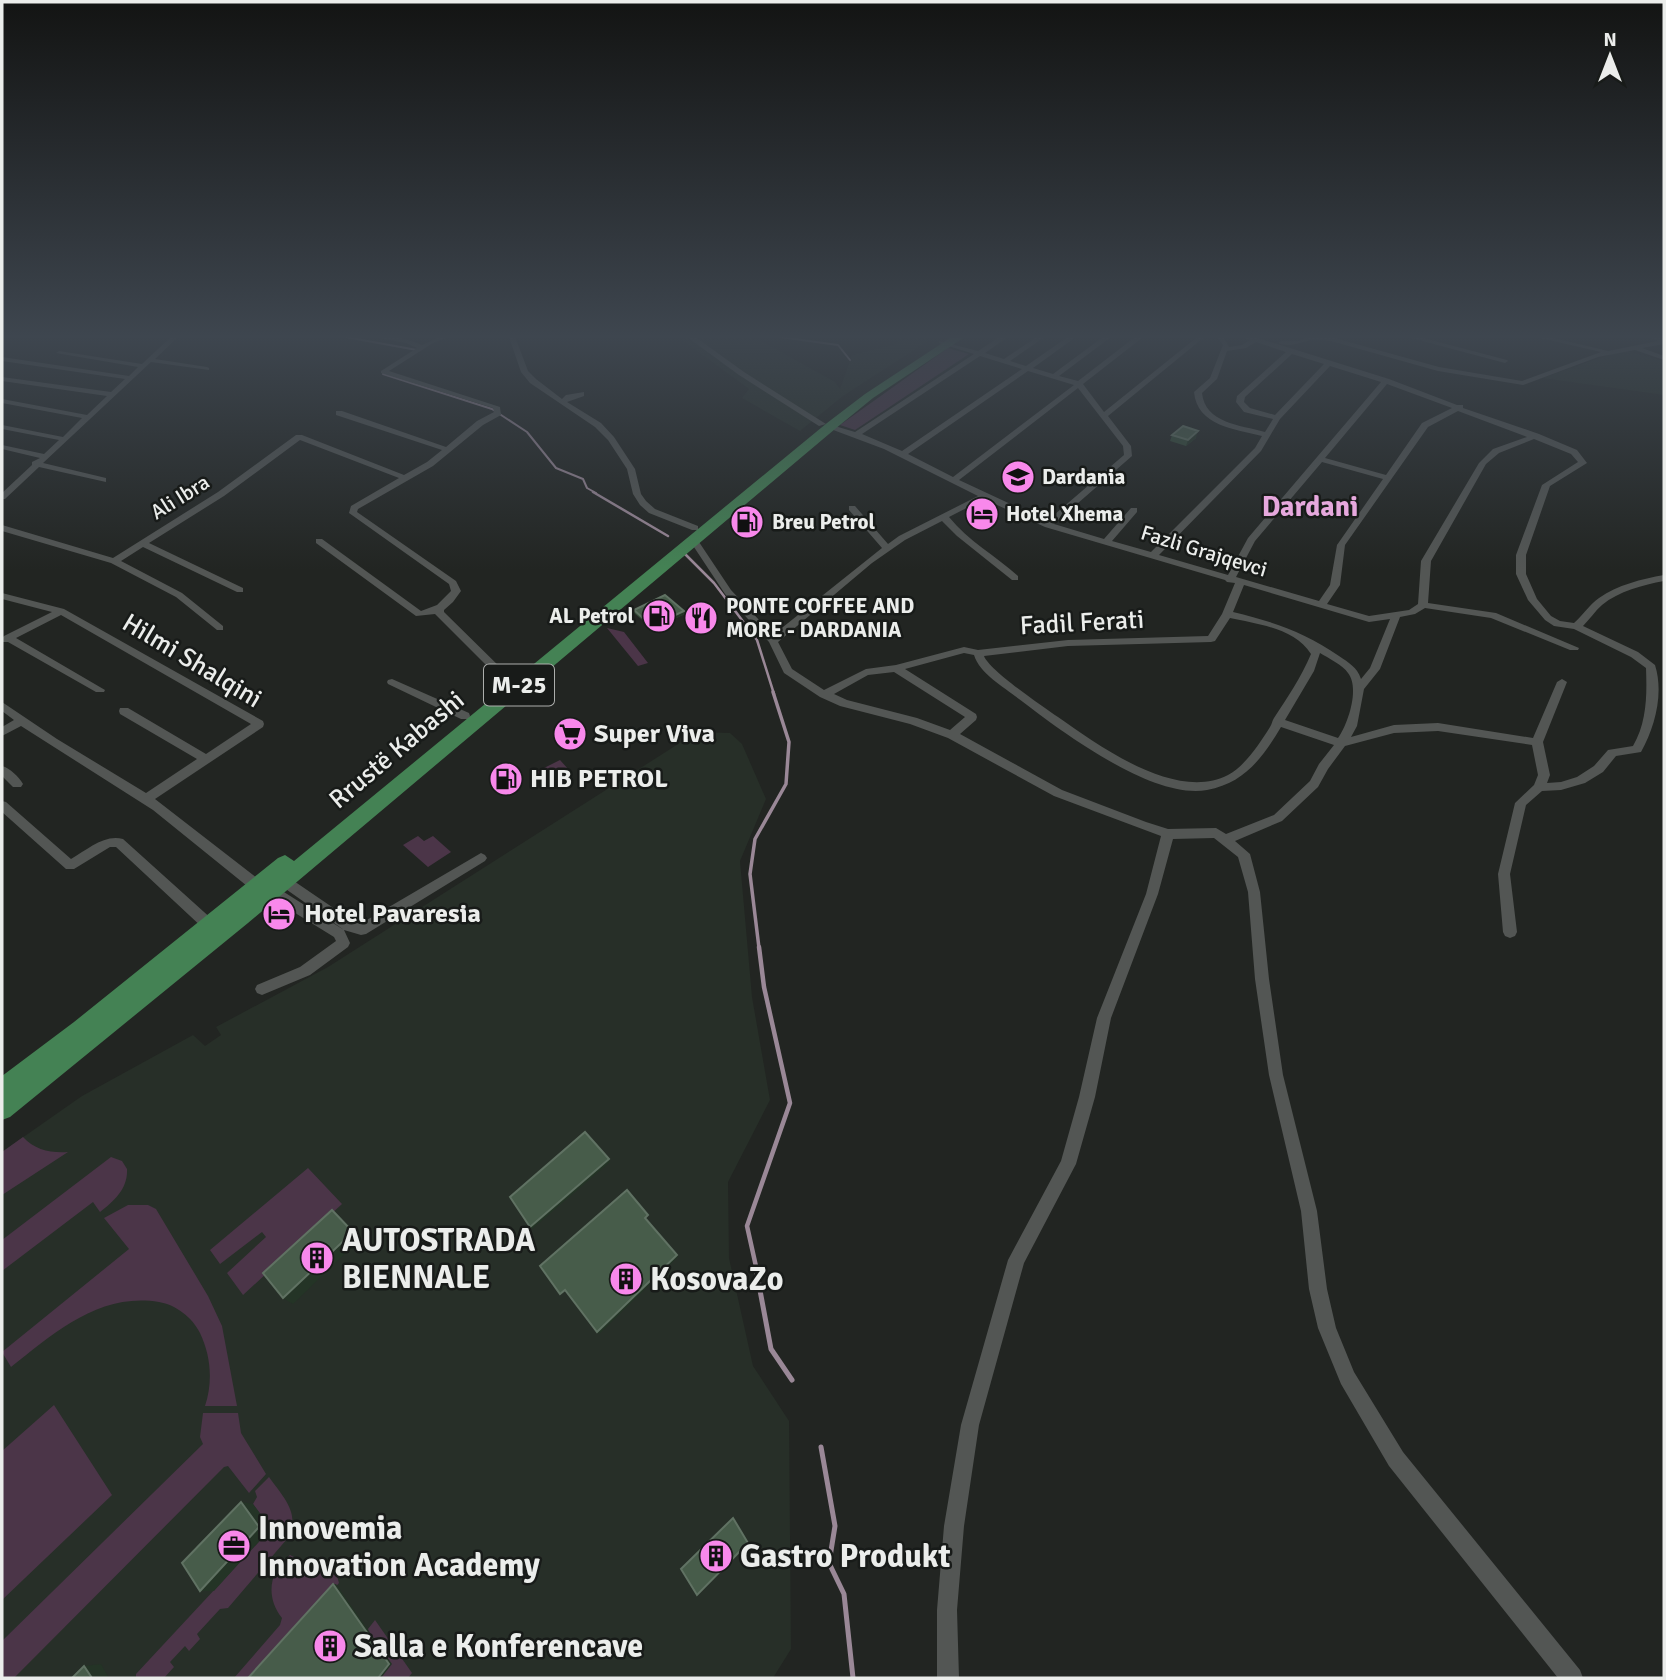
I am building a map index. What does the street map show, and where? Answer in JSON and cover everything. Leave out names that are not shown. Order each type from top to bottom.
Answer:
[{"type":"main road","name":"Rrustë Kabashi","points":[[2,1109],[845,412]]},
{"type":"main road","name":"Rrustë Kabashi","points":[[2,1090],[82,1029],[209,925],[271,886],[465,716],[694,535]]},
{"type":"street","points":[[63,412],[87,417]]},
{"type":"street","points":[[2,497],[13,480],[35,464],[92,412]]},
{"type":"street","points":[[319,541],[414,612],[424,614],[451,600],[456,591],[453,583],[352,511],[448,450],[497,412]]},
{"type":"street","points":[[578,412],[597,425],[611,439],[631,469],[637,494],[643,503],[694,535],[728,592],[773,641],[788,671],[824,695],[952,735],[1058,793],[1168,834],[1216,833],[1244,854],[1254,891],[1262,979],[1276,1075],[1309,1211],[1318,1289],[1327,1328],[1347,1378],[1396,1459],[1572,1678]]},
{"type":"street","name":"Fazli Grajqevci","points":[[807,412],[827,425],[857,434],[904,454],[1014,512],[1048,526],[1369,619],[1412,612],[1423,605]]},
{"type":"street","points":[[857,434],[890,412]]},
{"type":"street","points":[[904,454],[965,412]]},
{"type":"street","points":[[955,479],[1042,412]]},
{"type":"street","points":[[1048,526],[1128,456],[1127,446],[1103,412]]},
{"type":"street","points":[[1105,415],[1108,412]]},
{"type":"street","points":[[1206,412],[1214,421],[1267,435]]},
{"type":"street","points":[[1256,412],[1276,418]]},
{"type":"street","points":[[1154,555],[1258,449],[1281,412]]},
{"type":"street","name":"Fadil Ferati","points":[[824,695],[866,672],[896,668],[964,650],[978,653],[1068,643],[1211,639],[1227,614],[1235,582],[1251,540],[1360,412]]},
{"type":"street","points":[[1321,606],[1335,585],[1341,545],[1425,425],[1450,412]]},
{"type":"street","points":[[1474,412],[1574,452],[1583,463],[1546,485],[1521,555],[1521,574],[1533,600],[1548,618],[1557,624],[1576,626],[1609,645],[1642,659],[1651,667],[1650,689],[1654,701],[1646,737],[1637,749],[1612,753],[1602,769],[1575,783],[1550,788],[1539,787]]},
{"type":"street","points":[[338,413],[448,450]]},
{"type":"street","points":[[2,428],[63,439]]},
{"type":"street","points":[[1536,436],[1496,451],[1483,463],[1426,561],[1423,605],[1493,615],[1574,648]]},
{"type":"street","name":"Ali Ibra","points":[[114,561],[222,494],[299,437],[405,478]]},
{"type":"street","points":[[2,447],[43,456]]},
{"type":"street","points":[[1321,459],[1387,478]]},
{"type":"street","points":[[35,464],[103,480]]},
{"type":"street","points":[[773,641],[869,561],[923,526],[984,496]]},
{"type":"street","points":[[852,508],[888,549]]},
{"type":"street","points":[[1106,542],[1134,510]]},
{"type":"street","name":"Fadil Ferati","points":[[944,517],[955,532],[1000,563],[1015,578]]},
{"type":"street","points":[[2,527],[114,561],[179,595],[220,628]]},
{"type":"street","points":[[143,543],[240,590]]},
{"type":"street","points":[[1576,626],[1589,617],[1593,608],[1603,600],[1645,581],[1664,578]]},
{"type":"street","points":[[2,596],[61,611]]},
{"type":"street","points":[[439,608],[439,613],[508,681]]},
{"type":"street","points":[[5,640],[61,611]]},
{"type":"street","name":"Hilmi Shalqini","points":[[61,611],[259,724],[146,799]]},
{"type":"street","points":[[1227,614],[1303,637],[1320,646],[1353,671],[1359,688]]},
{"type":"street","points":[[1227,839],[1278,818],[1314,784],[1352,726],[1359,688],[1375,669],[1396,615]]},
{"type":"street","points":[[978,653],[981,662],[999,678],[1097,749],[1147,777],[1183,786],[1209,786],[1231,779],[1248,765],[1277,721],[1317,654],[1314,646],[1303,637]]},
{"type":"street","points":[[5,640],[100,690]]},
{"type":"street","points":[[896,668],[972,717],[952,735]]},
{"type":"street","points":[[392,682],[465,716]]},
{"type":"street","points":[[1510,932],[1504,874],[1521,803],[1539,787],[1544,775],[1537,742],[1562,682]]},
{"type":"street","points":[[2,706],[47,741],[79,756],[146,799],[340,934],[343,943],[304,971],[262,989]]},
{"type":"street","points":[[124,711],[206,760]]},
{"type":"street","points":[[2,732],[21,721]]},
{"type":"street","points":[[1277,721],[1341,743],[1394,729],[1438,727],[1537,742]]},
{"type":"street","points":[[2,770],[18,784]]},
{"type":"street","points":[[2,805],[70,866],[108,843],[119,842],[209,925]]},
{"type":"street","points":[[948,1678],[947,1610],[954,1526],[974,1413],[1016,1260],[1068,1164],[1087,1097],[1104,1018],[1152,894],[1168,834]]},
{"type":"street","points":[[271,886],[361,930],[481,858]]},
{"type":"shaded area","points":[[767,412],[823,412],[800,431]]},
{"type":"shaded area","points":[[858,412],[881,412],[855,430],[840,425]]},
{"type":"shaded area","points":[[607,628],[624,632],[648,663],[638,666]]},
{"type":"shaded area","points":[[697,732],[730,733],[742,744],[766,799],[740,861],[752,997],[770,1100],[728,1182],[729,1258],[753,1366],[789,1421],[791,1649],[773,1678],[2,1678],[2,1152],[82,1096],[193,1035],[205,1046],[221,1035],[216,1027],[328,967]]},
{"type":"shaded area","points":[[560,760],[569,770],[565,773],[570,777],[551,788],[536,772]]},
{"type":"shaded area","points":[[418,836],[424,841],[433,836],[451,852],[428,867],[403,845]]},
{"type":"shaded area","points":[[23,1137],[43,1150],[68,1152],[2,1195],[2,1152]]},
{"type":"shaded area","points":[[111,1157],[122,1161],[127,1169],[123,1188],[115,1199],[100,1212],[93,1202],[2,1271],[2,1240]]},
{"type":"shaded area","points":[[308,1168],[342,1204],[243,1295],[227,1273],[266,1237],[262,1232],[220,1264],[210,1250]]},
{"type":"shaded area","points":[[128,1205],[148,1205],[156,1209],[208,1296],[222,1326],[237,1406],[205,1406],[210,1369],[200,1333],[183,1313],[159,1302],[117,1303],[98,1309],[61,1329],[11,1367],[2,1352],[129,1249],[104,1218]]},
{"type":"shaded area","points":[[54,1405],[112,1495],[2,1600],[2,1451]]},
{"type":"shaded area","points":[[203,1413],[238,1413],[241,1433],[266,1474],[249,1493],[228,1466],[224,1467],[14,1678],[2,1678],[2,1641],[203,1444],[200,1437]]},
{"type":"shaded area","points":[[269,1477],[292,1514],[291,1530],[287,1539],[228,1608],[220,1609],[197,1634],[200,1639],[189,1651],[185,1646],[170,1662],[174,1667],[164,1678],[136,1678],[136,1674],[271,1529],[253,1504],[257,1497],[255,1491]]},
{"type":"shaded area","points":[[290,1555],[296,1558],[304,1569],[324,1571],[337,1576],[339,1583],[252,1678],[234,1678],[280,1625],[282,1618],[273,1602],[272,1585],[277,1569]]},
{"type":"shaded area","points":[[375,1620],[412,1673],[408,1678],[380,1678],[368,1629]]},
{"type":"building","points":[[1183,426],[1198,431],[1188,440],[1172,435]]},
{"type":"building","name":"AL Petrol","points":[[665,595],[684,611],[652,626],[634,610]]},
{"type":"building","points":[[585,1132],[609,1159],[530,1227],[510,1197]]},
{"type":"building","points":[[627,1190],[648,1215],[645,1218],[677,1255],[597,1332],[565,1290],[560,1294],[540,1266]]},
{"type":"building","name":"AUTOSTRADA BIENNALE","points":[[332,1210],[353,1232],[283,1298],[263,1273]]},
{"type":"building","points":[[241,1502],[259,1527],[200,1591],[182,1563]]},
{"type":"building","name":"Gastro Produkt","points":[[733,1518],[748,1543],[697,1595],[681,1569]]},
{"type":"building","name":"Salla e Konferencave","points":[[333,1584],[389,1664],[378,1678],[248,1678]]},
{"type":"building","points":[[84,1666],[92,1678],[72,1678]]},
{"type":"waterway","points":[[497,412],[527,432],[556,468],[583,479],[587,488],[596,493]]},
{"type":"waterway","points":[[593,492],[668,536]]},
{"type":"waterway","points":[[685,554],[714,583],[757,640],[774,694]]},
{"type":"waterway","points":[[759,948],[750,874],[755,839],[786,784],[789,742],[773,692]]},
{"type":"waterway","points":[[757,1271],[747,1226],[790,1103],[764,987],[759,947]]},
{"type":"waterway","points":[[756,1269],[771,1349],[792,1380]]},
{"type":"waterway","points":[[821,1447],[835,1526],[829,1563],[844,1594],[853,1678]]},
{"type":"place","name":"Dardania","points":[[1018,477]]},
{"type":"place","name":"Hotel Xhema","points":[[982,514]]},
{"type":"place","name":"Breu Petrol","points":[[747,522]]},
{"type":"place","name":"AL Petrol","points":[[659,616]]},
{"type":"place","name":"PONTE COFFEE AND MORE - DARDANIA","points":[[701,618]]},
{"type":"place","name":"Super Viva","points":[[570,734]]},
{"type":"place","name":"HIB PETROL","points":[[506,779]]},
{"type":"place","name":"Hotel Pavaresia","points":[[279,914]]},
{"type":"place","name":"AUTOSTRADA BIENNALE","points":[[317,1258]]},
{"type":"place","name":"KosovaZo","points":[[626,1279]]},
{"type":"place","name":"Innovemia Innovation Academy","points":[[234,1546]]},
{"type":"place","name":"Gastro Produkt","points":[[716,1556]]},
{"type":"place","name":"Salla e Konferencave","points":[[330,1646]]},
{"type":"district","name":"Dardani","points":[[1310,507]]}]
